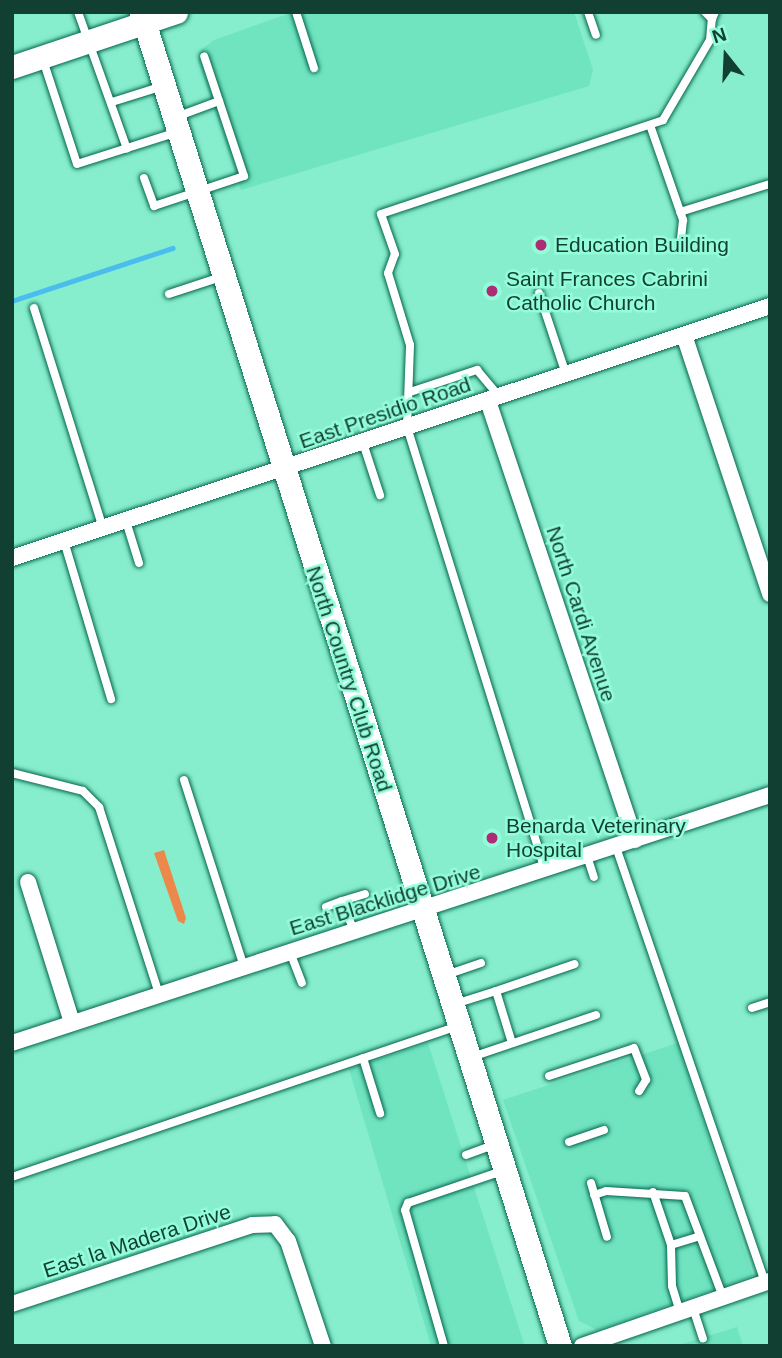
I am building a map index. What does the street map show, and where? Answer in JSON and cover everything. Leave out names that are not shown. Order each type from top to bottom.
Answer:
[{"type":"main road","points":[[12,67],[92,41],[143,18],[176,12]]},
{"type":"main road","name":"North Country Club Road","points":[[143,18],[221,277],[560,1346]]},
{"type":"street","name":"East Presidio Road","points":[[12,558],[770,306]]},
{"type":"street","points":[[684,335],[770,594]]},
{"type":"street","name":"North Cardi Avenue","points":[[494,399],[635,840]]},
{"type":"street","name":"East Blacklidge Drive","points":[[12,1043],[290,951],[423,911],[770,795]]},
{"type":"street","points":[[29,882],[72,1022]]},
{"type":"street","name":"East la Madera Drive","points":[[12,1304],[280,1217],[323,1346]]},
{"type":"street","points":[[582,1346],[767,1282]]},
{"type":"lane","points":[[78,12],[92,41],[127,149]]},
{"type":"lane","points":[[296,12],[314,68]]},
{"type":"lane","points":[[588,12],[596,35]]},
{"type":"lane","points":[[545,870],[407,428],[410,345],[388,273],[395,254],[382,214],[663,120],[710,40],[714,16],[705,12]]},
{"type":"lane","points":[[144,178],[154,205],[244,176],[204,56]]},
{"type":"lane","points":[[42,57],[77,164],[127,149],[219,101]]},
{"type":"lane","points":[[112,102],[163,86]]},
{"type":"lane","points":[[650,125],[680,212],[680,247]]},
{"type":"lane","points":[[680,212],[770,184]]},
{"type":"lane","points":[[169,294],[221,277]]},
{"type":"lane","points":[[539,293],[566,374]]},
{"type":"lane","points":[[34,308],[103,528]]},
{"type":"lane","points":[[410,392],[477,370],[494,399]]},
{"type":"lane","points":[[363,443],[380,495]]},
{"type":"lane","points":[[125,521],[139,564]]},
{"type":"lane","points":[[64,541],[111,699]]},
{"type":"lane","points":[[12,773],[83,791],[99,807],[159,994]]},
{"type":"lane","points":[[184,780],[244,967]]},
{"type":"lane","points":[[616,847],[767,1282]]},
{"type":"lane","points":[[587,856],[594,877]]},
{"type":"lane","points":[[326,907],[365,894]]},
{"type":"lane","points":[[342,901],[354,931]]},
{"type":"lane","points":[[290,951],[302,983]]},
{"type":"lane","points":[[443,976],[481,963]]},
{"type":"lane","points":[[12,1177],[363,1058],[456,1015],[496,991],[575,964]]},
{"type":"lane","points":[[496,991],[512,1043]]},
{"type":"lane","points":[[752,1008],[770,1002]]},
{"type":"lane","points":[[469,1058],[596,1015]]},
{"type":"lane","points":[[549,1076],[634,1048],[646,1080],[639,1091]]},
{"type":"lane","points":[[363,1058],[380,1112]]},
{"type":"lane","points":[[569,1142],[604,1130]]},
{"type":"lane","points":[[466,1155],[496,1143]]},
{"type":"lane","points":[[443,1346],[405,1210],[408,1203],[504,1170]]},
{"type":"lane","points":[[591,1183],[607,1237]]},
{"type":"lane","points":[[594,1195],[606,1191],[685,1196],[723,1298]]},
{"type":"lane","points":[[653,1192],[671,1245],[672,1286],[703,1338]]},
{"type":"lane","points":[[671,1245],[700,1236]]},
{"type":"shaded area","points":[[293,12],[574,12],[593,70],[589,86],[241,190],[198,61],[201,50],[214,40]]},
{"type":"shaded area","points":[[164,850],[186,918],[184,924],[178,921],[154,853]]},
{"type":"shaded area","points":[[428,1043],[524,1344],[522,1346],[431,1346],[349,1069]]},
{"type":"shaded area","points":[[678,1043],[753,1276],[597,1330],[579,1321],[503,1100]]},
{"type":"shaded area","points":[[737,1327],[743,1346],[676,1346]]},
{"type":"waterway","points":[[12,301],[172,248]]},
{"type":"place","name":"Education Building","points":[[541,245]]},
{"type":"place","name":"Saint Frances Cabrini Catholic Church","points":[[492,291]]},
{"type":"place","name":"Benarda Veterinary Hospital","points":[[492,838]]}]
